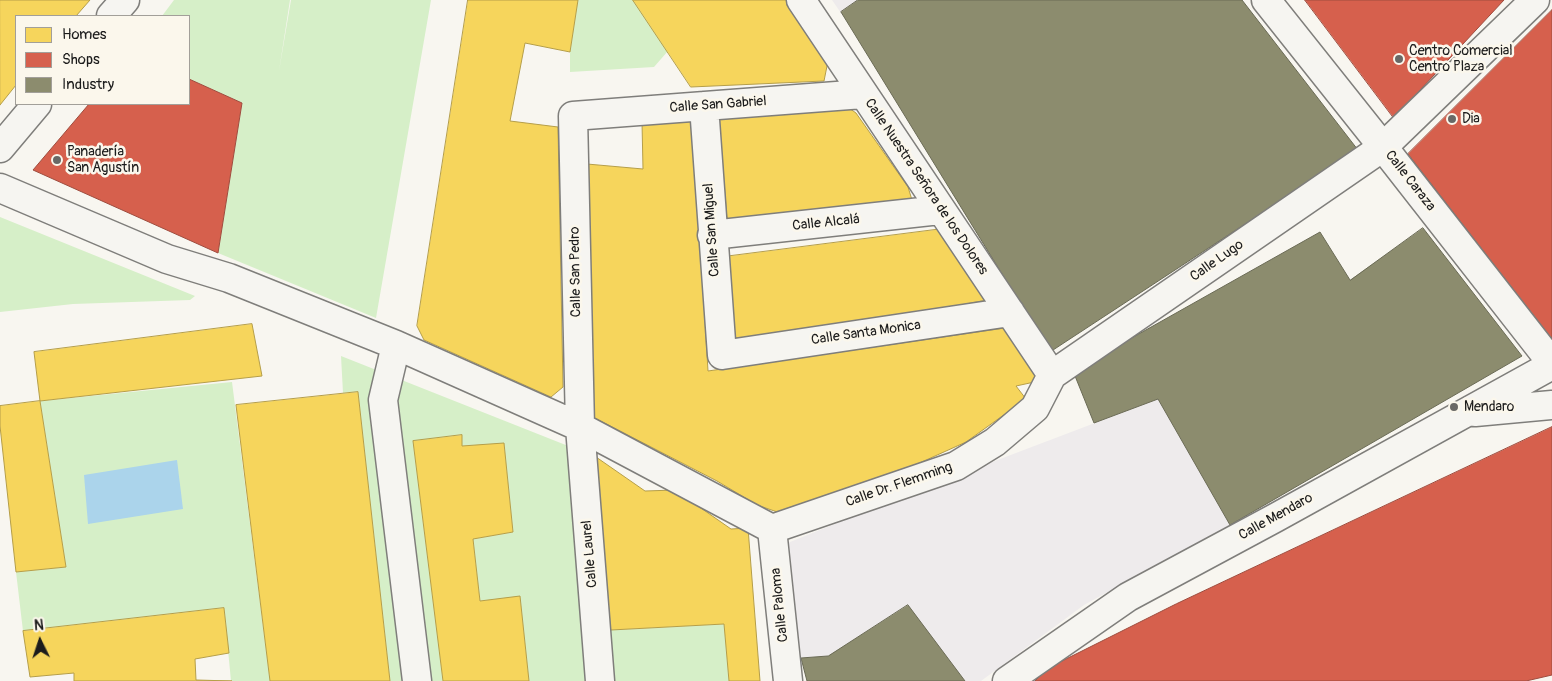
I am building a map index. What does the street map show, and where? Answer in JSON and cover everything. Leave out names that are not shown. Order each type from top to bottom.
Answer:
[{"type":"street","points":[[112,15],[125,0]]},
{"type":"street","name":"Calle Nuestra Señora de los Dolores","points":[[801,0],[1052,375]]},
{"type":"street","name":"Calle Caraza","points":[[1266,0],[1552,364]]},
{"type":"street","name":"Calle Lugo","points":[[1052,375],[1383,147],[1535,0]]},
{"type":"street","name":"Calle San Gabriel","points":[[573,116],[863,94]]},
{"type":"street","points":[[0,148],[37,105]]},
{"type":"street","name":"Calle San Miguel","points":[[704,106],[722,355]]},
{"type":"street","name":"Calle San Pedro","points":[[573,116],[580,427]]},
{"type":"street","points":[[0,188],[167,259],[229,278],[396,345],[580,427],[772,529]]},
{"type":"street","name":"Calle Alcalá","points":[[712,235],[940,210]]},
{"type":"street","name":"Calle Santa Monica","points":[[722,355],[1010,312]]},
{"type":"street","points":[[396,345],[383,400],[417,681]]},
{"type":"street","name":"Calle Mendaro","points":[[1008,681],[1128,597],[1275,518],[1552,364]]},
{"type":"street","name":"Calle Dr. Flemming","points":[[772,529],[956,466],[995,442],[1035,408],[1052,375]]},
{"type":"street","points":[[1463,414],[1552,405]]},
{"type":"street","name":"Calle Laurel","points":[[580,427],[600,681]]},
{"type":"street","name":"Calle Paloma","points":[[772,529],[788,681]]},
{"type":"shaded area","points":[[832,0],[864,0],[843,16]]},
{"type":"shaded area","points":[[1158,399],[1230,525],[1084,605],[981,681],[965,681],[907,605],[828,656],[801,658],[785,544],[937,483]]},
{"type":"green space","points":[[174,0],[290,0],[279,71],[291,0],[431,0],[376,318],[218,253],[242,103],[190,79],[190,15],[163,15]]},
{"type":"green space","points":[[578,0],[633,0],[668,51],[654,67],[570,72],[570,52]]},
{"type":"green space","points":[[0,217],[195,296],[190,300],[73,304],[0,312]]},
{"type":"green space","points":[[341,356],[596,457],[611,630],[724,624],[729,681],[529,681],[520,597],[480,601],[473,539],[513,532],[504,444],[462,446],[461,435],[413,442],[443,681],[390,681],[358,392],[343,393]]},
{"type":"green space","points":[[232,382],[270,681],[231,681],[224,608],[23,631],[16,572],[66,567],[40,401]]},
{"type":"water","points":[[177,460],[183,509],[88,524],[84,475]]},
{"type":"building: Homes","points":[[0,0],[90,0],[77,15],[15,15],[15,86],[0,105]]},
{"type":"building: Homes","points":[[468,0],[578,0],[570,52],[525,43],[510,121],[558,127],[563,387],[551,397],[424,340],[417,326]]},
{"type":"building: Homes","points":[[633,0],[787,0],[828,61],[824,81],[691,87]]},
{"type":"building: Homes","points":[[846,106],[856,113],[908,187],[912,200],[727,220],[719,118]]},
{"type":"building: Homes","points":[[693,119],[708,371],[1005,328],[1033,355],[1039,381],[1016,386],[1026,399],[966,442],[904,470],[789,516],[757,505],[717,481],[589,415],[587,164],[643,169],[642,122]]},
{"type":"building: Homes","points":[[942,229],[987,300],[924,312],[736,340],[723,257]]},
{"type":"building: Homes","points":[[252,324],[262,376],[40,401],[34,352]]},
{"type":"building: Homes","points":[[358,392],[390,681],[270,681],[236,405]]},
{"type":"building: Homes","points":[[40,401],[66,567],[16,572],[0,426],[0,406]]},
{"type":"building: Homes","points":[[462,435],[462,446],[504,443],[513,532],[473,539],[480,601],[520,596],[529,681],[443,681],[413,441]]},
{"type":"building: Homes","points":[[596,457],[645,491],[675,490],[731,529],[748,528],[760,681],[729,681],[724,624],[611,630]]},
{"type":"building: Homes","points":[[224,608],[229,653],[195,659],[196,680],[232,681],[74,681],[74,673],[30,677],[23,631]]},
{"type":"building: Shops","name":"Centro Comercial Centro Plaza","points":[[1305,0],[1504,0],[1394,118]]},
{"type":"building: Shops","points":[[1552,10],[1552,337],[1551,338],[1408,154]]},
{"type":"building: Shops","points":[[190,79],[242,103],[218,253],[33,170],[88,105],[190,105]]},
{"type":"building: Shops","points":[[1552,427],[1552,675],[1526,681],[1035,681],[1048,668],[1176,604]]},
{"type":"building: Industry","points":[[858,0],[1242,0],[1358,150],[1050,352],[841,12]]},
{"type":"building: Industry","points":[[1423,228],[1522,356],[1230,525],[1158,399],[1094,423],[1073,371],[1320,232],[1350,280]]},
{"type":"building: Industry","points":[[908,605],[965,681],[807,681],[801,658],[828,656]]},
{"type":"place","name":"Centro Comercial Centro Plaza","points":[[1399,59]]},
{"type":"place","name":"Dia","points":[[1452,119]]},
{"type":"place","name":"Panadería San Agustín","points":[[57,160]]},
{"type":"place","name":"Mendaro","points":[[1454,407]]}]
